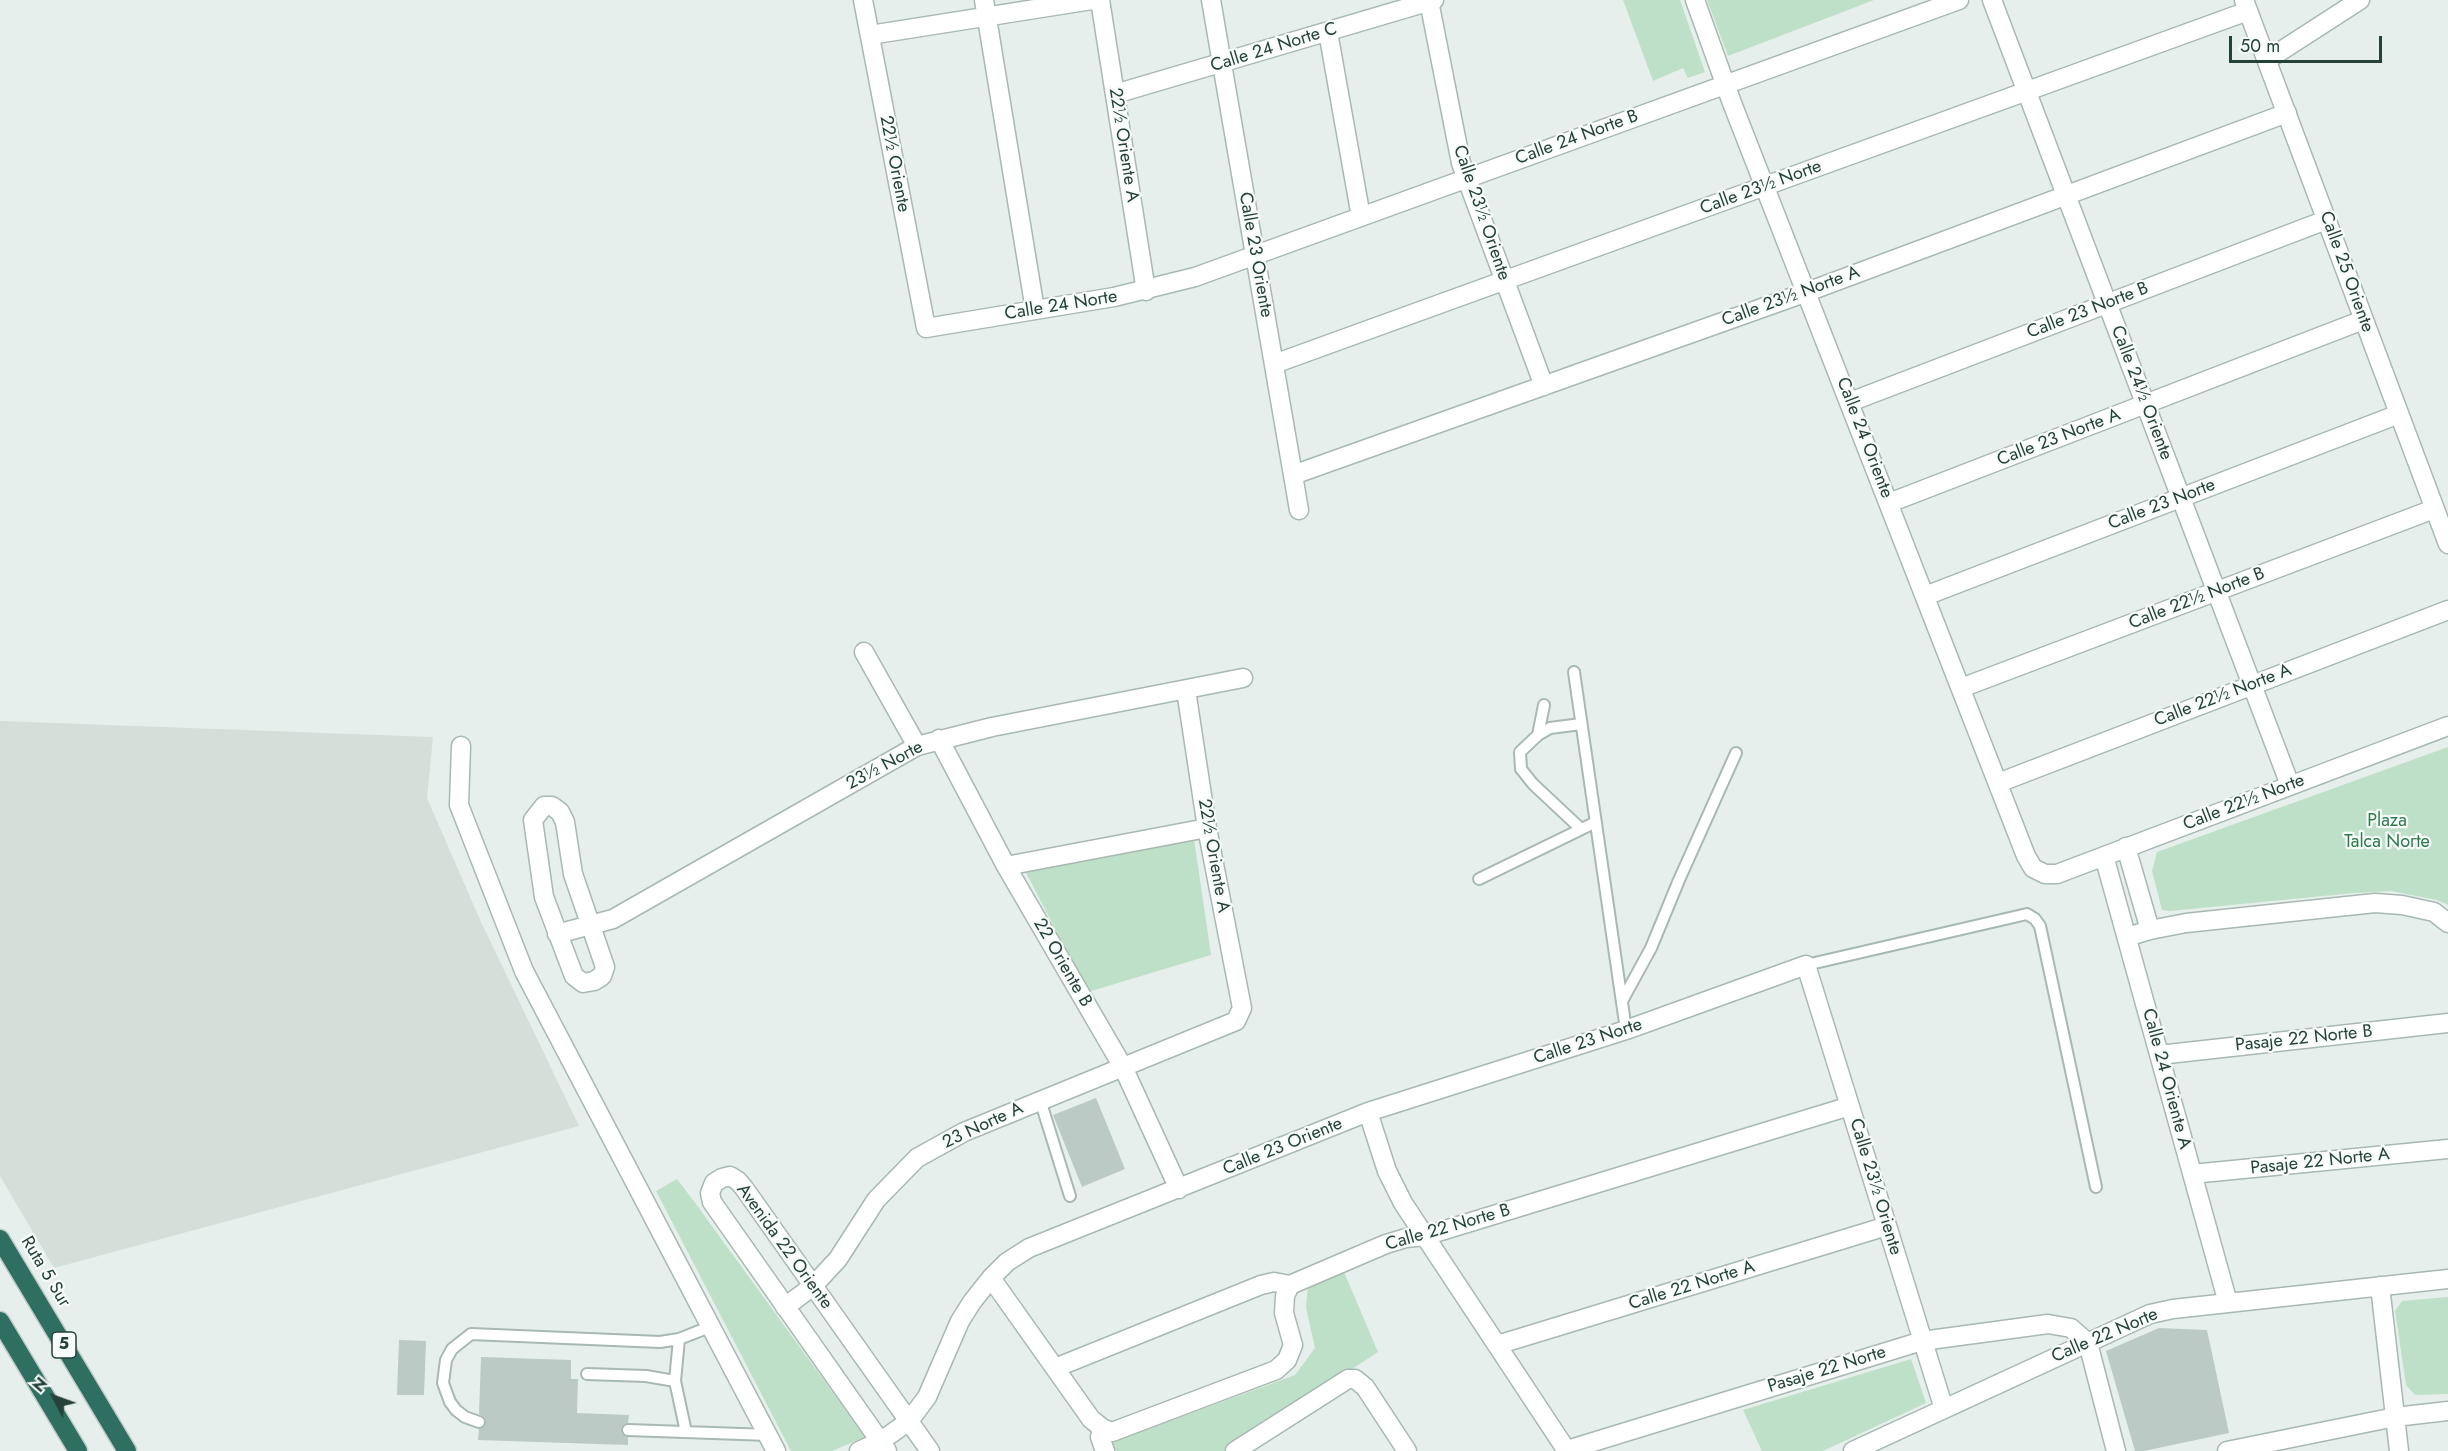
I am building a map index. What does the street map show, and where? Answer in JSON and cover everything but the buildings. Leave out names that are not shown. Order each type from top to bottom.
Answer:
[{"type":"highway","name":"Ruta 5 Sur","points":[[0,1239],[127,1451]]},
{"type":"highway","name":"5","points":[[0,1321],[78,1451]]},
{"type":"street","name":"22½ Oriente","points":[[863,0],[926,328]]},
{"type":"street","points":[[870,35],[985,8],[1092,0]]},
{"type":"street","name":"22½ Oriente A","points":[[1100,0],[1146,291]]},
{"type":"street","name":"Calle 23 Oriente","points":[[1211,0],[1299,510]]},
{"type":"street","name":"Calle 24 Oriente","points":[[1695,0],[2026,856],[2033,868],[2039,872]]},
{"type":"street","name":"Calle 24 Norte B","points":[[1195,277],[1959,0]]},
{"type":"street","name":"Calle 24½ Oriente","points":[[1992,0],[2290,785]]},
{"type":"street","points":[[2267,60],[2360,0]]},
{"type":"street","name":"Calle 24 Norte C","points":[[1115,94],[1328,32],[1402,5],[1431,1]]},
{"type":"street","name":"Calle 23½ Oriente","points":[[1431,1],[1458,153],[1544,386]]},
{"type":"street","name":"Calle 23½ Norte","points":[[1274,364],[2027,91],[2246,5]]},
{"type":"street","name":"Calle 25 Oriente","points":[[2246,5],[2448,544]]},
{"type":"street","points":[[985,8],[1035,310]]},
{"type":"street","points":[[1328,32],[1361,217]]},
{"type":"street","name":"Calle 23½ Norte A","points":[[1293,475],[1807,292],[2287,113]]},
{"type":"street","name":"Calle 23 Norte B","points":[[1850,402],[2326,220]]},
{"type":"street","name":"Calle 24 Norte","points":[[926,328],[1146,291],[1195,277]]},
{"type":"street","name":"Calle 23 Norte A","points":[[1889,503],[2363,320]]},
{"type":"street","name":"Calle 23 Norte","points":[[1925,596],[2399,414]]},
{"type":"street","name":"Calle 22½ Norte B","points":[[1961,688],[2434,509]]},
{"type":"street","name":"Calle 22½ Norte A","points":[[1998,783],[2448,610]]},
{"type":"street","points":[[864,652],[917,746]]},
{"type":"street","name":"23½ Norte","points":[[557,934],[613,918],[917,746],[992,727],[1243,678]]},
{"type":"street","name":"22½ Oriente A","points":[[1186,690],[1207,828],[1242,1008],[1236,1021]]},
{"type":"street","name":"Calle 22½ Norte","points":[[2039,872],[2057,874],[2448,726]]},
{"type":"street","name":"22 Oriente B","points":[[939,739],[1006,866],[1123,1067],[1179,1189]]},
{"type":"street","points":[[462,746],[459,805],[524,971],[772,1443]]},
{"type":"street","points":[[544,806],[552,806],[560,812],[565,822],[573,874],[589,926],[605,968],[602,976],[583,983],[574,975],[544,897],[533,820],[544,806]]},
{"type":"street","points":[[1006,866],[1207,828]]},
{"type":"street","points":[[2126,847],[2150,930]]},
{"type":"street","name":"Calle 24 Oriente A","points":[[2104,856],[2228,1303]]},
{"type":"street","points":[[2127,937],[2186,923],[2375,903],[2402,905],[2434,912],[2447,922]]},
{"type":"street","name":"Calle 23½ Oriente","points":[[1806,965],[1944,1410]]},
{"type":"street","name":"Calle 23 Norte","points":[[1368,1112],[1626,1030],[1806,965]]},
{"type":"street","name":"23 Norte A","points":[[785,1307],[813,1286],[838,1259],[876,1200],[916,1158],[964,1132],[1236,1021]]},
{"type":"street","name":"Pasaje 22 Norte B","points":[[2159,1055],[2448,1023]]},
{"type":"street","name":"Calle 22 Norte B","points":[[1055,1368],[1261,1285],[1274,1282],[1290,1285],[1386,1244],[1406,1238],[1425,1236],[1850,1106]]},
{"type":"street","points":[[1368,1112],[1387,1171],[1425,1236],[1567,1450]]},
{"type":"street","name":"Calle 23 Oriente","points":[[859,1451],[884,1446],[909,1420],[927,1397],[960,1321],[991,1278],[1008,1262],[1029,1248],[1368,1112]]},
{"type":"street","name":"Pasaje 22 Norte A","points":[[2192,1174],[2448,1149]]},
{"type":"street","name":"Avenida 22 Oriente","points":[[884,1446],[712,1202],[710,1193],[714,1183],[730,1176],[738,1181],[930,1451]]},
{"type":"street","name":"Calle 22 Norte A","points":[[1497,1346],[1887,1226]]},
{"type":"street","points":[[991,1278],[1091,1419],[1102,1428],[1112,1432],[1276,1370],[1287,1360],[1293,1345],[1284,1313],[1285,1296],[1290,1285]]},
{"type":"street","name":"Calle 22 Norte","points":[[1853,1451],[2150,1314],[2228,1303],[2448,1279]]},
{"type":"street","points":[[2380,1286],[2399,1451]]},
{"type":"street","name":"Pasaje 22 Norte","points":[[1567,1450],[1922,1341],[2056,1324],[2071,1328],[2088,1342]]},
{"type":"street","points":[[2088,1342],[2116,1451]]},
{"type":"street","points":[[1235,1451],[1341,1381],[1355,1379],[1365,1387],[1407,1451]]},
{"type":"street","points":[[2227,1451],[2395,1417],[2448,1411]]},
{"type":"street","points":[[1102,1428],[1100,1437],[1105,1451]]},
{"type":"lane","points":[[1574,672],[1626,1030]]},
{"type":"lane","points":[[1538,735],[1544,705]]},
{"type":"lane","points":[[1581,724],[1550,728],[1538,735],[1520,752],[1521,770],[1581,829]]},
{"type":"lane","points":[[1622,1001],[1651,948],[1736,753]]},
{"type":"lane","points":[[1479,879],[1596,822]]},
{"type":"lane","points":[[1806,965],[2027,914],[2035,919],[2040,926],[2096,1187]]},
{"type":"lane","points":[[1045,1098],[1041,1103],[1070,1196]]},
{"type":"lane","points":[[479,1422],[465,1417],[456,1410],[443,1383],[446,1360],[452,1349],[471,1334],[641,1342],[679,1339],[712,1326]]},
{"type":"lane","points":[[679,1339],[675,1381],[686,1432]]},
{"type":"lane","points":[[587,1374],[646,1376],[675,1381]]},
{"type":"lane","points":[[628,1430],[686,1432],[772,1443]]},
{"type":"shaded area","points":[[0,721],[433,737],[427,798],[481,922],[579,1126],[54,1268],[0,1176]]},
{"type":"green space","points":[[1623,0],[1680,0],[1705,72],[1688,78],[1683,68],[1653,81]]},
{"type":"green space","points":[[1707,0],[1874,0],[1728,56]]},
{"type":"green space","name":"Plaza Talca Norte","points":[[2448,747],[2448,905],[2437,900],[2391,891],[2162,910],[2152,871],[2157,852]]},
{"type":"green space","points":[[1194,839],[1211,955],[1088,992],[1023,867]]},
{"type":"green space","points":[[677,1179],[865,1437],[832,1451],[791,1451],[656,1191]]},
{"type":"green space","points":[[1344,1272],[1378,1352],[1227,1451],[1116,1451],[1111,1443],[1295,1375],[1315,1348],[1306,1308],[1308,1284]]},
{"type":"green space","points":[[2448,1297],[2448,1394],[2415,1395],[2406,1385],[2395,1311],[2402,1301]]},
{"type":"green space","points":[[1911,1359],[1926,1403],[1823,1451],[1762,1451],[1743,1410]]}]
